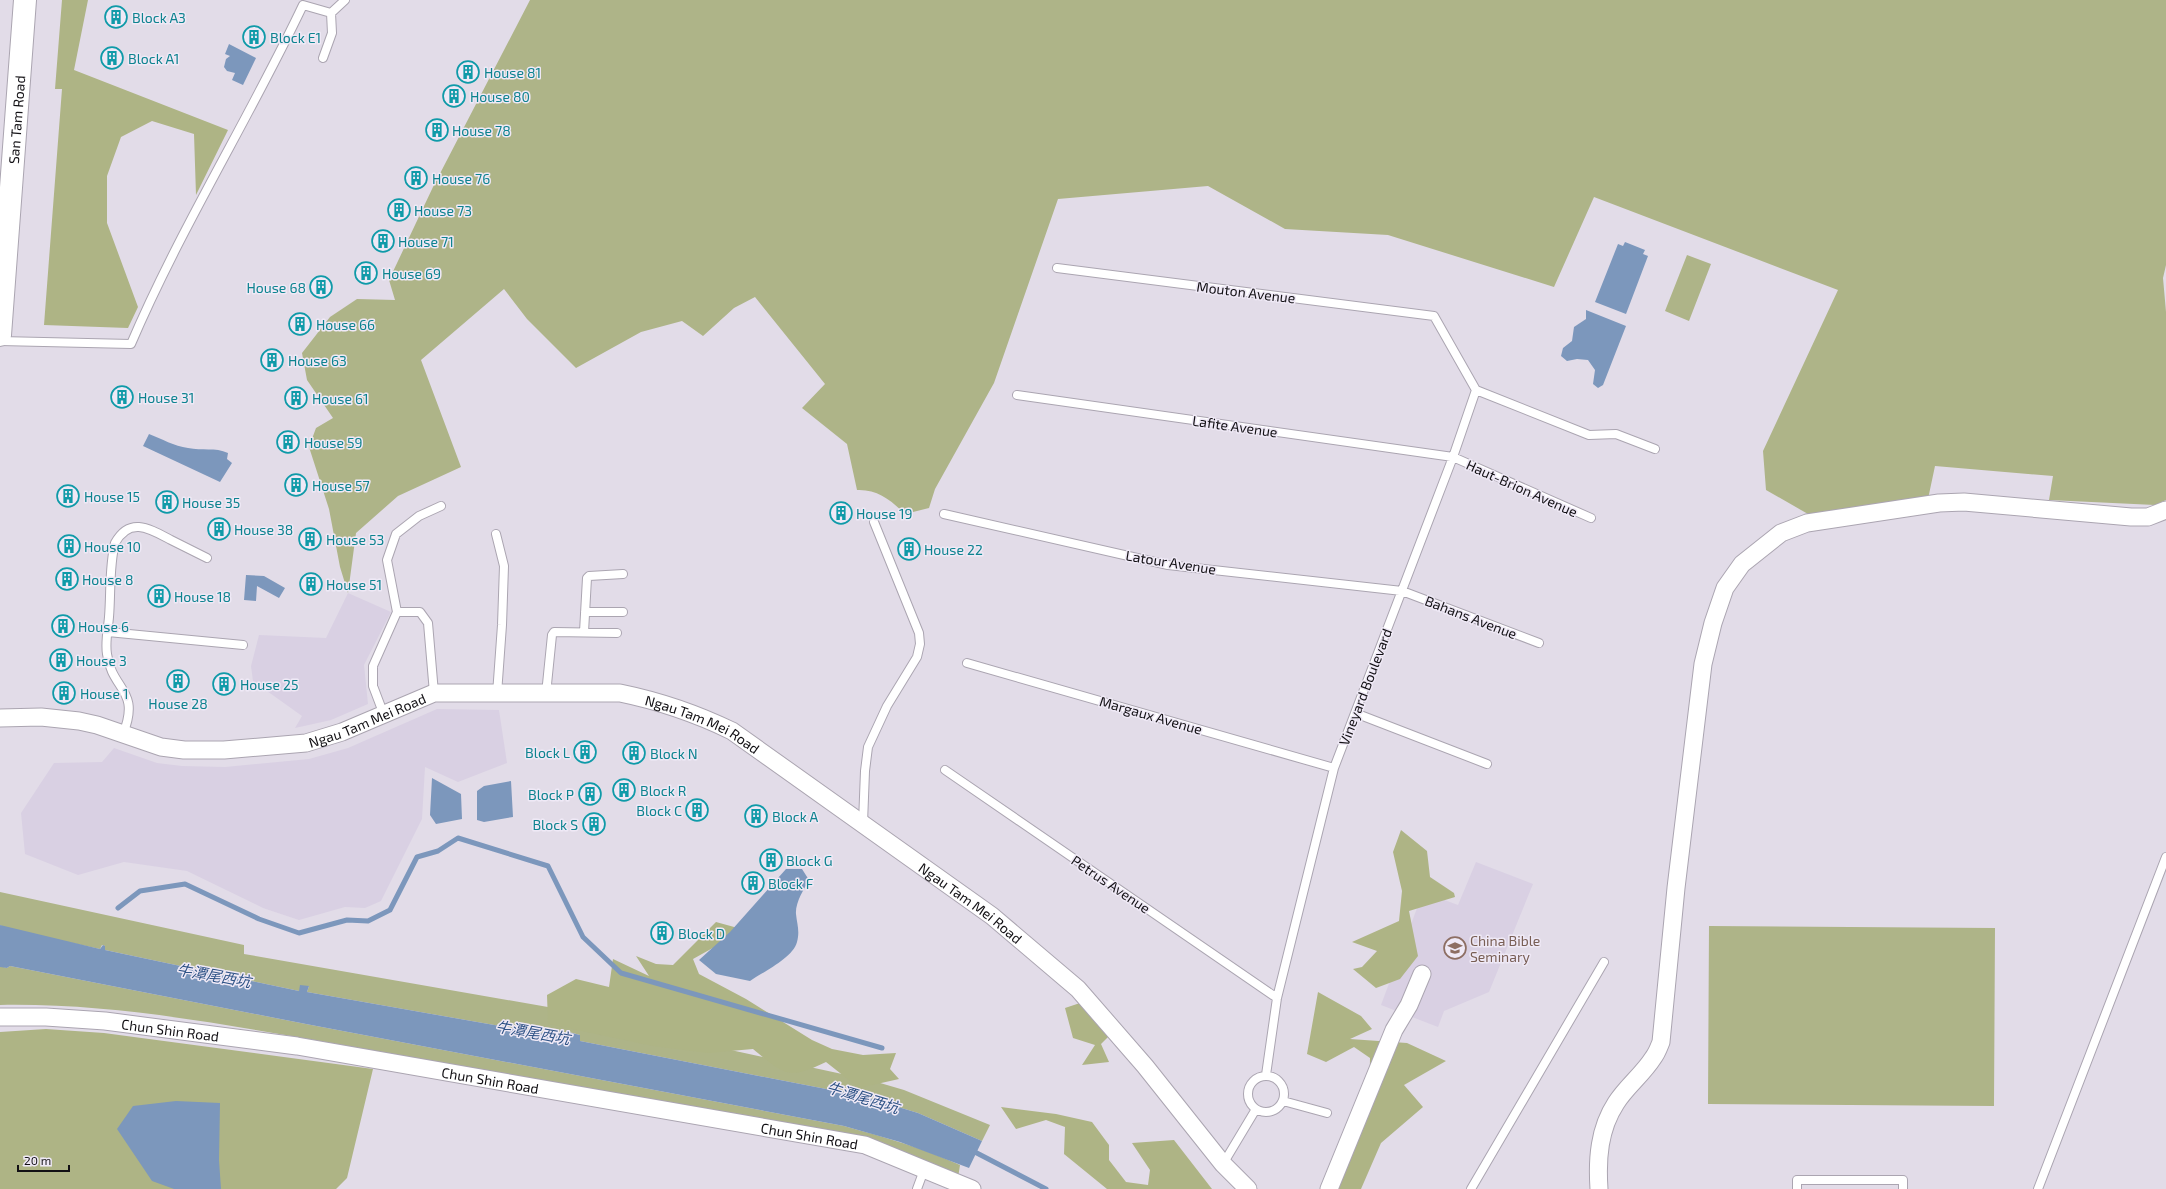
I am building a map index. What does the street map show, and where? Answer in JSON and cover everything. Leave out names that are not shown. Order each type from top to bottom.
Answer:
[{"type":"street","name":"San Tam Road","points":[[0,335],[25,0]]},
{"type":"street","points":[[1599,1189],[1598,1169],[1600,1143],[1606,1121],[1616,1103],[1654,1058],[1661,1042],[1676,888],[1704,664],[1713,623],[1725,588],[1742,564],[1781,533],[1807,523],[1939,503],[1964,502],[2131,517],[2148,516],[2166,510]]},
{"type":"street","name":"Ngau Tam Mei Road","points":[[0,718],[41,717],[79,720],[161,747],[184,750],[224,750],[306,743],[342,732],[384,716],[434,693],[620,693],[643,697],[688,711],[732,731],[863,824],[992,916],[1078,989],[1145,1066],[1223,1164],[1248,1189]]},
{"type":"street","points":[[1329,1189],[1394,1030],[1409,1005],[1422,974]]},
{"type":"street","name":"Chun Shin Road","points":[[0,1017],[46,1017],[105,1021],[297,1046],[865,1145],[972,1189]]},
{"type":"lane","points":[[330,13],[345,0]]},
{"type":"lane","points":[[0,341],[131,344],[154,289],[252,107],[304,2],[330,13]]},
{"type":"lane","points":[[323,58],[332,33],[330,13]]},
{"type":"lane","name":"Mouton Avenue","points":[[1057,268],[1434,316],[1476,390]]},
{"type":"lane","points":[[1476,390],[1589,435],[1616,434],[1654,450]]},
{"type":"lane","name":"Vineyard Boulevard","points":[[1266,1076],[1278,998],[1334,768],[1453,458],[1476,390]]},
{"type":"lane","name":"Lafite Avenue","points":[[1016,395],[1453,458]]},
{"type":"lane","name":"Haut-Brion Avenue","points":[[1453,458],[1591,518]]},
{"type":"lane","points":[[384,716],[372,686],[373,666],[396,612],[387,560],[396,534],[419,516],[441,506]]},
{"type":"lane","name":"Latour Avenue","points":[[944,514],[1168,565],[1402,591]]},
{"type":"lane","points":[[863,824],[865,771],[868,747],[887,706],[917,657],[920,644],[919,633],[874,522]]},
{"type":"lane","points":[[123,734],[128,721],[130,706],[125,693],[108,661],[107,652],[113,549],[118,537],[135,527],[148,528],[207,558]]},
{"type":"lane","points":[[496,534],[504,566],[502,625],[497,694]]},
{"type":"lane","points":[[584,632],[587,580],[589,576],[623,574]]},
{"type":"lane","name":"Bahans Avenue","points":[[1402,591],[1539,643]]},
{"type":"lane","points":[[396,612],[420,612],[428,623],[434,693]]},
{"type":"lane","points":[[585,612],[623,612]]},
{"type":"lane","points":[[108,632],[242,645]]},
{"type":"lane","points":[[546,694],[552,635],[557,632],[617,633]]},
{"type":"lane","name":"Margaux Avenue","points":[[967,663],[1334,768]]},
{"type":"lane","points":[[1355,713],[1487,764]]},
{"type":"lane","name":"Petrus Avenue","points":[[945,770],[1278,998]]},
{"type":"lane","points":[[2038,1189],[2166,856]]},
{"type":"lane","points":[[1471,1189],[1604,962]]},
{"type":"lane","points":[[1266,1076],[1277,1078],[1282,1083],[1284,1089],[1284,1101],[1280,1107],[1268,1112],[1256,1109],[1249,1100],[1248,1089],[1255,1079],[1266,1076]]},
{"type":"lane","points":[[1284,1101],[1327,1113]]},
{"type":"lane","points":[[1223,1164],[1256,1109]]},
{"type":"lane","points":[[917,1189],[924,1170]]},
{"type":"lane","points":[[1797,1189],[1797,1180],[1903,1180],[1903,1189]]},
{"type":"shaded area","points":[[348,593],[391,612],[364,665],[368,704],[331,720],[295,728],[302,716],[253,681],[251,666],[259,635],[326,638]]},
{"type":"shaded area","points":[[437,709],[499,710],[507,763],[458,782],[425,767],[422,819],[381,901],[365,908],[345,907],[299,920],[263,908],[187,871],[124,862],[78,875],[25,854],[21,813],[54,763],[102,762],[114,748],[157,763],[182,766],[225,767],[309,759],[348,748]]},
{"type":"shaded area","name":"China Bible Seminary","points":[[1476,862],[1533,884],[1489,992],[1444,1011],[1438,1027],[1381,1005],[1423,892],[1458,905]]},
{"type":"green space","points":[[62,0],[88,0],[74,70],[228,130],[196,195],[194,134],[152,121],[121,137],[107,176],[107,223],[138,307],[128,328],[44,325],[62,89],[55,89]]},
{"type":"green space","points":[[530,0],[2166,0],[2166,265],[2163,278],[2166,312],[2166,500],[2155,505],[2049,500],[2053,476],[1935,466],[1928,499],[1808,514],[1766,490],[1763,451],[1838,290],[1594,197],[1554,287],[1388,235],[1285,229],[1208,186],[1058,199],[994,383],[935,489],[929,508],[905,514],[889,500],[877,493],[857,490],[847,444],[802,408],[825,384],[755,297],[734,308],[703,336],[682,321],[641,332],[576,368],[527,319],[504,289],[421,360],[461,467],[398,496],[356,533],[348,593],[340,567],[329,509],[309,447],[316,428],[333,418],[307,380],[302,353],[330,317],[357,299],[395,300],[389,280],[433,187]]},
{"type":"green space","points":[[1687,255],[1711,264],[1689,321],[1665,311]]},
{"type":"green space","points":[[1401,830],[1427,851],[1430,877],[1454,893],[1455,897],[1409,911],[1418,956],[1400,979],[1376,988],[1353,969],[1362,967],[1377,951],[1352,942],[1399,921],[1402,891],[1393,852]]},
{"type":"green space","points":[[0,892],[244,945],[244,954],[725,1038],[726,1049],[870,1080],[904,1090],[990,1125],[982,1141],[918,1113],[862,1096],[580,1041],[580,1035],[569,1032],[568,1036],[562,1037],[307,992],[309,986],[299,991],[105,950],[105,946],[102,945],[100,949],[7,929],[0,925]]},
{"type":"green space","points":[[716,922],[745,930],[693,959],[699,974],[746,999],[812,1040],[832,1049],[863,1055],[896,1053],[890,1069],[899,1079],[859,1088],[826,1062],[802,1072],[786,1072],[779,1069],[753,1049],[708,1053],[653,1046],[548,1024],[547,995],[576,979],[609,987],[613,959],[649,976],[636,956],[656,964],[673,965]]},
{"type":"green space","points":[[1709,926],[1995,928],[1994,1106],[1708,1104]]},
{"type":"green space","points":[[0,966],[7,968],[10,966],[844,1126],[918,1148],[960,1165],[958,1178],[921,1163],[627,1100],[405,1056],[166,1016],[84,1007],[0,1005]]},
{"type":"green space","points":[[1318,992],[1361,1016],[1372,1029],[1350,1039],[1407,1043],[1446,1061],[1404,1085],[1423,1107],[1381,1143],[1361,1189],[1335,1189],[1326,1178],[1369,1115],[1370,1058],[1354,1047],[1326,1062],[1307,1054]]},
{"type":"green space","points":[[1080,1003],[1110,1035],[1101,1044],[1109,1062],[1082,1065],[1095,1045],[1073,1038],[1065,1008]]},
{"type":"green space","points":[[46,1029],[104,1033],[373,1069],[347,1178],[336,1189],[0,1189],[0,1032]]},
{"type":"green space","points":[[1001,1107],[1056,1114],[1092,1122],[1109,1145],[1109,1160],[1126,1182],[1148,1185],[1150,1170],[1132,1143],[1174,1140],[1212,1189],[1107,1189],[1064,1154],[1065,1127],[1046,1120],[1016,1129]]},
{"type":"water","points":[[229,44],[256,58],[243,85],[232,80],[235,73],[227,71],[224,67],[226,59],[230,56],[225,54]]},
{"type":"water","points":[[1625,242],[1645,250],[1643,254],[1648,256],[1626,314],[1595,302],[1618,244],[1623,246]]},
{"type":"water","points":[[1586,310],[1626,326],[1603,385],[1598,388],[1593,384],[1595,370],[1588,360],[1577,359],[1567,361],[1561,356],[1563,348],[1572,341],[1574,327],[1586,319]]},
{"type":"water","points":[[149,434],[183,447],[223,451],[228,453],[227,459],[232,463],[220,482],[143,446]]},
{"type":"water","points":[[246,575],[264,576],[285,588],[279,598],[257,586],[256,601],[244,600]]},
{"type":"water","points":[[432,778],[461,794],[462,819],[436,824],[430,815]]},
{"type":"water","points":[[511,781],[513,817],[484,822],[477,820],[477,791],[484,786]]},
{"type":"water","points":[[786,869],[802,869],[809,880],[797,905],[797,942],[790,954],[770,969],[750,981],[716,974],[699,960],[730,932]]},
{"type":"water","points":[[0,925],[100,949],[103,945],[105,946],[105,950],[299,991],[300,985],[309,986],[307,992],[562,1037],[568,1036],[568,1032],[580,1035],[580,1041],[862,1096],[918,1113],[982,1141],[969,1168],[900,1142],[844,1126],[10,966],[7,968],[0,967]]},
{"type":"water","points":[[176,1101],[220,1103],[219,1160],[221,1189],[174,1189],[152,1181],[117,1129],[133,1106]]},
{"type":"waterway","points":[[118,908],[140,891],[185,884],[259,919],[299,933],[347,920],[368,921],[390,910],[417,857],[438,851],[458,838],[548,866],[583,937],[621,973],[882,1048]]},
{"type":"waterway","name":"牛潭尾西坑","points":[[971,1150],[1046,1189]]},
{"type":"place","name":"Block A3","points":[[116,17]]},
{"type":"place","name":"Block E1","points":[[254,37]]},
{"type":"place","name":"Block A1","points":[[112,58]]},
{"type":"place","name":"House 81","points":[[468,72]]},
{"type":"place","name":"House 80","points":[[454,96]]},
{"type":"place","name":"House 78","points":[[437,130]]},
{"type":"place","name":"House 76","points":[[416,178]]},
{"type":"place","name":"House 73","points":[[399,210]]},
{"type":"place","name":"House 71","points":[[383,241]]},
{"type":"place","name":"House 69","points":[[366,273]]},
{"type":"place","name":"House 68","points":[[321,287]]},
{"type":"place","name":"House 66","points":[[300,324]]},
{"type":"place","name":"House 63","points":[[272,360]]},
{"type":"place","name":"House 31","points":[[122,397]]},
{"type":"place","name":"House 61","points":[[296,398]]},
{"type":"place","name":"House 59","points":[[288,442]]},
{"type":"place","name":"House 57","points":[[296,485]]},
{"type":"place","name":"House 15","points":[[68,496]]},
{"type":"place","name":"House 35","points":[[167,502]]},
{"type":"place","name":"House 19","points":[[841,513]]},
{"type":"place","name":"House 38","points":[[219,529]]},
{"type":"place","name":"House 53","points":[[310,539]]},
{"type":"place","name":"House 10","points":[[69,546]]},
{"type":"place","name":"House 22","points":[[909,549]]},
{"type":"place","name":"House 8","points":[[67,579]]},
{"type":"place","name":"House 51","points":[[311,584]]},
{"type":"place","name":"House 18","points":[[159,596]]},
{"type":"place","name":"House 6","points":[[63,626]]},
{"type":"place","name":"House 3","points":[[61,660]]},
{"type":"place","name":"House 28","points":[[178,681]]},
{"type":"place","name":"House 25","points":[[224,684]]},
{"type":"place","name":"House 1","points":[[64,693]]},
{"type":"place","name":"Block L","points":[[585,752]]},
{"type":"place","name":"Block N","points":[[634,753]]},
{"type":"place","name":"Block R","points":[[624,790]]},
{"type":"place","name":"Block P","points":[[590,794]]},
{"type":"place","name":"Block C","points":[[697,810]]},
{"type":"place","name":"Block A","points":[[756,816]]},
{"type":"place","name":"Block S","points":[[594,824]]},
{"type":"place","name":"Block G","points":[[771,860]]},
{"type":"place","name":"Block F","points":[[753,883]]},
{"type":"place","name":"Block D","points":[[662,933]]},
{"type":"place","name":"China Bible Seminary","points":[[1455,948]]}]
